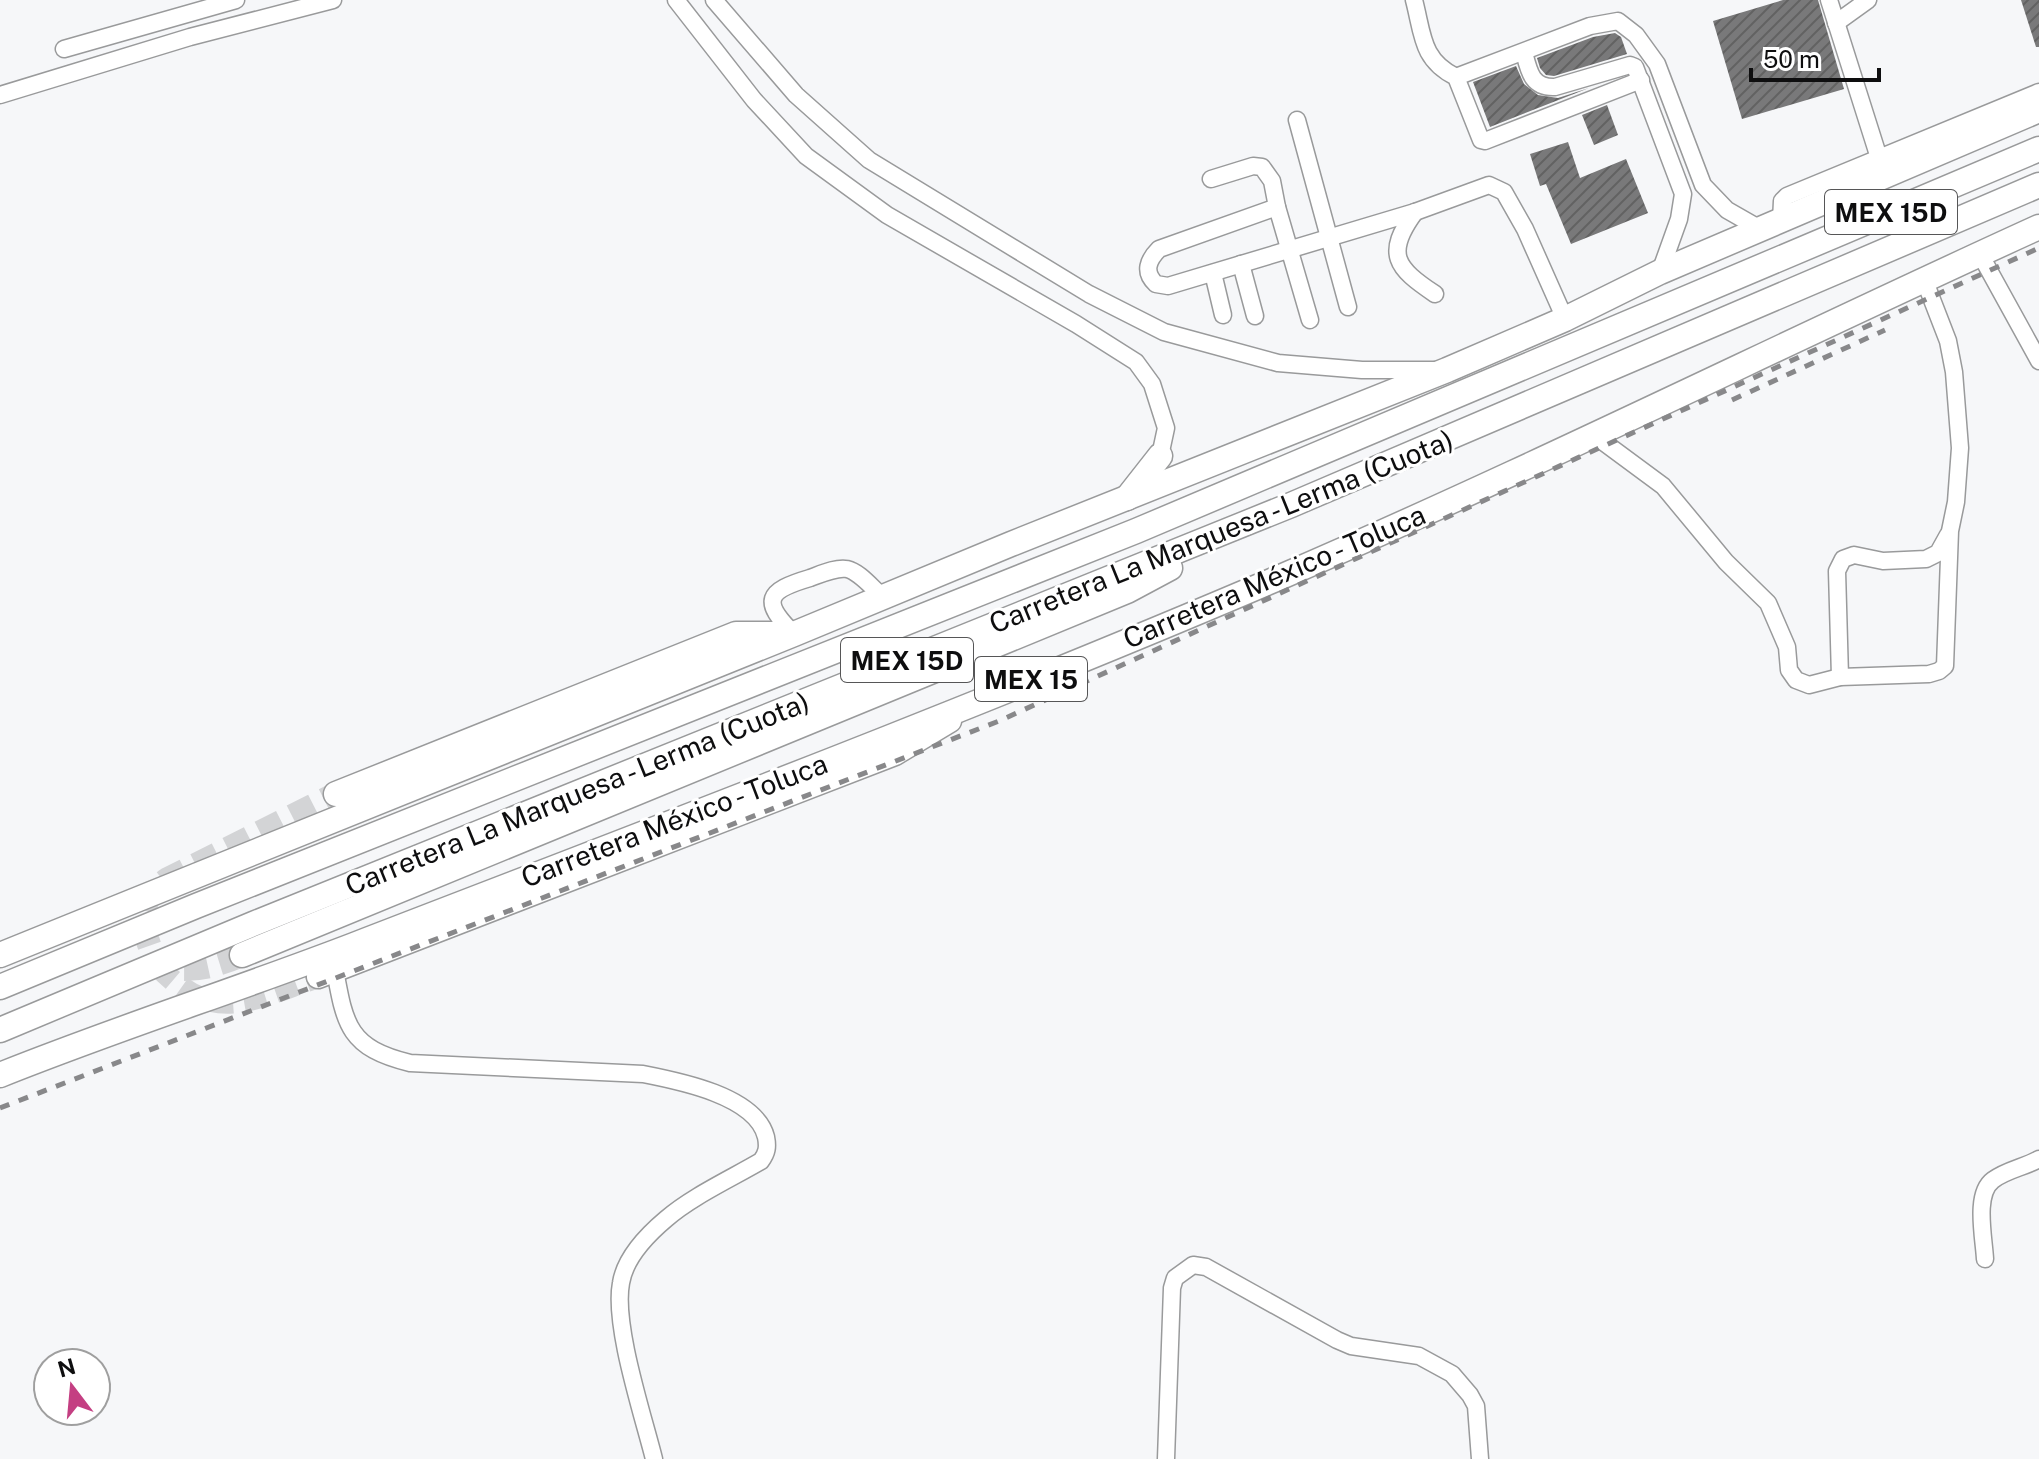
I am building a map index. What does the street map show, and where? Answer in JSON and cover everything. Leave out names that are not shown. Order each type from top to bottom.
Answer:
[{"type":"highway","points":[[0,955],[1447,370],[1565,319],[1660,272],[2039,110]]},
{"type":"highway","name":"Carretera La Marquesa - Lerma (Cuota)","points":[[0,987],[1136,531],[2039,149]]},
{"type":"highway","name":"Carretera La Marquesa - Lerma (Cuota)","points":[[0,1030],[253,924],[1291,505],[2039,185]]},
{"type":"highway","name":"Carretera México - Toluca","points":[[0,1075],[85,1041],[353,945],[999,693],[1285,575],[2039,227]]},
{"type":"highway","points":[[1125,500],[1160,456]]},
{"type":"highway","points":[[242,955],[1127,591],[1291,505]]},
{"type":"highway","points":[[336,794],[736,634],[794,634]]},
{"type":"main road","points":[[326,974],[583,872],[895,754],[999,693]]},
{"type":"street","points":[[64,49],[184,7],[236,0]]},
{"type":"street","points":[[0,95],[190,37],[333,0]]},
{"type":"street","points":[[676,0],[754,100],[806,156],[887,215],[1136,362],[1152,384],[1164,419],[1166,428],[1160,456]]},
{"type":"street","points":[[714,0],[796,95],[869,160],[1101,300],[1164,332],[1278,363],[1362,370],[1447,370]]},
{"type":"street","points":[[1414,0],[1432,59],[1438,67],[1456,77],[1478,137],[1485,141],[1641,80]]},
{"type":"street","points":[[1829,0],[1879,158]]},
{"type":"street","points":[[1836,23],[1868,0]]},
{"type":"street","points":[[1456,77],[1609,21],[1618,21],[1630,29],[1657,64],[1703,185],[1727,210],[1772,225],[1787,196],[2039,92]]},
{"type":"street","points":[[1524,52],[1531,78],[1539,85],[1555,87],[1632,65],[1641,80],[1683,194],[1679,219],[1660,272]]},
{"type":"street","points":[[1586,79],[1593,100]]},
{"type":"street","points":[[1297,120],[1348,307]]},
{"type":"street","points":[[1211,179],[1253,166],[1262,167],[1272,181],[1310,320]]},
{"type":"street","points":[[1683,194],[1703,185]]},
{"type":"street","points":[[1277,207],[1159,249],[1151,256],[1148,265],[1151,280],[1168,286],[1415,212],[1483,186],[1500,189],[1525,229],[1565,319]]},
{"type":"street","points":[[1415,212],[1402,230],[1396,245],[1397,257],[1408,275],[1435,294]]},
{"type":"street","points":[[1980,254],[2039,361]]},
{"type":"street","points":[[1241,264],[1255,316]]},
{"type":"street","points":[[1213,273],[1223,315]]},
{"type":"street","points":[[1594,435],[1663,486],[1726,562],[1768,603],[1787,647],[1789,670],[1796,680],[1809,685],[1840,677],[1939,671],[1945,666],[1950,531],[1956,502],[1960,448],[1954,372],[1948,341],[1924,279]]},
{"type":"street","points":[[1840,677],[1839,564],[1846,556],[1854,555],[1883,561],[1926,559],[1938,553],[1950,531]]},
{"type":"street","points":[[794,634],[774,614],[772,602],[775,593],[787,584],[839,569],[848,570],[882,596]]},
{"type":"street","points":[[326,974],[347,1024],[370,1047],[390,1058],[410,1063],[643,1074],[680,1081],[725,1098],[749,1111],[763,1126],[767,1149],[761,1161],[668,1217],[645,1239],[626,1266],[620,1297],[625,1342],[654,1459]]},
{"type":"street","points":[[1985,1259],[1982,1204],[1985,1191],[1995,1178],[2039,1159]]},
{"type":"street","points":[[1166,1459],[1172,1288],[1175,1278],[1193,1265],[1206,1267],[1351,1346],[1419,1356],[1452,1374],[1476,1406],[1480,1459]]},
{"type":"building","points":[[1783,0],[1818,0],[1844,89],[1742,119],[1713,21]]},
{"type":"building","points":[[2021,0],[2039,0],[2039,47],[2036,47]]},
{"type":"building","points":[[1615,33],[1621,37],[1627,54],[1554,76],[1546,75],[1540,68],[1537,58],[1593,37]]},
{"type":"building","points":[[1516,66],[1524,84],[1538,95],[1558,98],[1589,88],[1490,127],[1473,82]]},
{"type":"building","points":[[1607,105],[1618,135],[1594,145],[1582,115]]},
{"type":"building","points":[[1568,142],[1580,178],[1626,159],[1648,213],[1571,244],[1546,184],[1540,186],[1530,154]]},
{"type":"tunnel","points":[[242,955],[200,968],[179,969],[157,965],[143,918],[149,898],[168,879],[336,794]]},
{"type":"tunnel","points":[[157,965],[177,984],[196,996],[215,1002],[252,999],[318,977]]},
{"type":"railway","points":[[0,1108],[999,721],[2039,248]]},
{"type":"railway","points":[[1732,400],[1885,330]]}]
